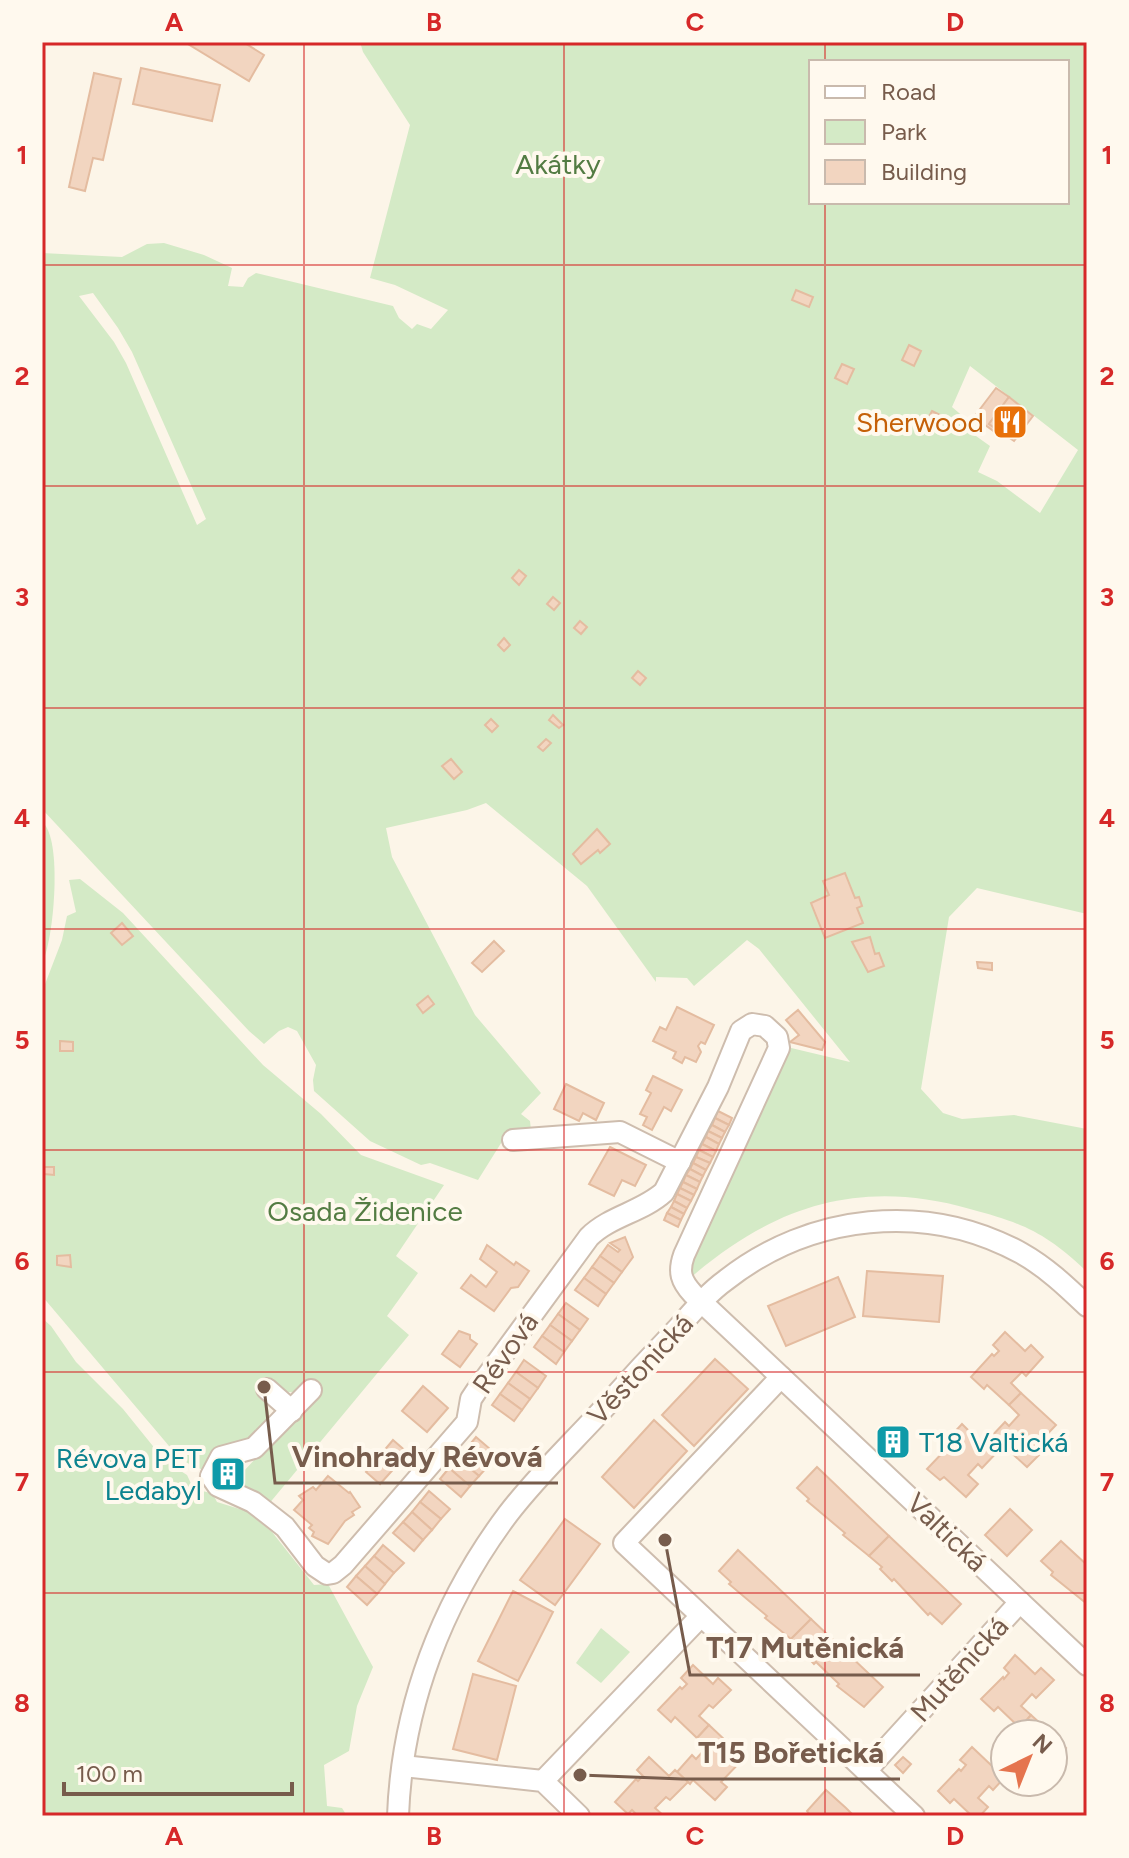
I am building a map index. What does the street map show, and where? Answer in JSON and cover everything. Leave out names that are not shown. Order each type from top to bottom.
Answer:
[{"type":"street","name":"Révová","points":[[311,1390],[254,1448],[221,1457],[211,1476],[218,1486],[260,1507],[285,1527],[315,1566],[327,1574],[343,1565],[467,1422],[471,1399],[589,1237],[605,1224],[651,1203],[664,1192],[718,1087],[741,1031],[752,1024],[765,1026],[773,1030],[779,1043],[774,1062],[680,1266],[686,1286],[701,1302]]},
{"type":"street","points":[[513,1140],[620,1132],[680,1162]]},
{"type":"street","name":"Věstonická","points":[[398,1816],[414,1706],[431,1652],[459,1589],[488,1543],[528,1490],[701,1302],[744,1266],[787,1243],[844,1225],[901,1220],[940,1225],[1000,1243],[1040,1265],[1087,1306]]},
{"type":"street","name":"Valtická","points":[[701,1302],[1087,1665]]},
{"type":"street","points":[[781,1377],[624,1543],[914,1816]]},
{"type":"street","points":[[267,1389],[292,1411]]},
{"type":"street","name":"Mutěnická","points":[[866,1771],[1020,1602]]},
{"type":"street","points":[[543,1781],[701,1616]]},
{"type":"street","points":[[403,1766],[543,1781],[579,1816]]},
{"type":"green space","name":"Akátky","points":[[360,42],[1087,42],[1087,914],[977,888],[949,917],[921,1089],[943,1113],[962,1119],[1014,1115],[1087,1129],[1086,1271],[1046,1238],[1019,1225],[970,1209],[892,1196],[856,1198],[787,1216],[753,1232],[689,1279],[685,1268],[698,1248],[787,1047],[850,1062],[759,949],[747,940],[694,986],[687,978],[656,977],[656,982],[587,886],[486,803],[386,828],[392,857],[475,1015],[541,1093],[521,1114],[530,1121],[531,1130],[508,1132],[478,1180],[430,1163],[421,1165],[370,1141],[314,1091],[316,1065],[297,1031],[288,1027],[264,1044],[249,1031],[42,809],[42,253],[122,257],[147,244],[164,243],[204,255],[232,268],[228,286],[243,287],[248,278],[256,273],[393,306],[399,318],[412,329],[417,324],[431,329],[448,310],[395,285],[370,278],[410,125],[363,52]],"holes":[[[93,293],[132,352],[206,519],[197,525],[126,363],[79,296]],[[970,366],[1078,450],[1040,513],[997,481],[978,472],[990,446],[969,431],[972,424],[952,407]]]},
{"type":"green space","points":[[42,822],[49,831],[53,847],[54,890],[50,934],[42,963]]},
{"type":"green space","name":"Osada Židenice","points":[[80,879],[123,913],[263,1065],[321,1114],[361,1155],[444,1185],[396,1256],[418,1273],[387,1316],[409,1335],[268,1505],[230,1486],[316,1393],[288,1392],[269,1379],[257,1390],[266,1402],[269,1415],[262,1433],[215,1452],[203,1470],[185,1462],[169,1446],[42,1296],[42,992],[62,940],[67,916],[76,912],[69,880]]},
{"type":"green space","points":[[42,1318],[76,1362],[123,1409],[165,1461],[187,1475],[195,1492],[208,1492],[217,1502],[246,1511],[272,1532],[314,1585],[328,1584],[373,1667],[357,1706],[349,1751],[324,1765],[327,1806],[342,1808],[347,1816],[42,1816]]},
{"type":"green space","points":[[601,1628],[630,1652],[601,1683],[576,1663]]},
{"type":"building","points":[[243,42],[264,55],[249,81],[188,44]]},
{"type":"building","points":[[141,68],[220,85],[212,121],[133,104]]},
{"type":"building","points":[[94,73],[121,79],[103,160],[93,158],[85,191],[69,187]]},
{"type":"building","points":[[796,290],[813,297],[809,307],[792,300]]},
{"type":"building","points":[[909,345],[921,351],[914,366],[902,360]]},
{"type":"building","points":[[842,364],[854,369],[847,384],[835,378]]},
{"type":"building","points":[[996,388],[1009,397],[989,424],[997,429],[995,432],[974,417]]},
{"type":"building","points":[[1009,397],[1033,416],[1014,441],[989,424]]},
{"type":"building","points":[[932,411],[942,416],[935,429],[925,424]]},
{"type":"building","points":[[519,570],[526,576],[519,585],[512,578]]},
{"type":"building","points":[[553,597],[560,603],[554,610],[547,604]]},
{"type":"building","points":[[580,621],[587,627],[581,634],[574,628]]},
{"type":"building","points":[[504,638],[510,645],[504,651],[498,645]]},
{"type":"building","points":[[638,671],[646,678],[640,685],[632,678]]},
{"type":"building","points":[[553,715],[563,725],[559,728],[549,720]]},
{"type":"building","points":[[491,719],[498,726],[492,732],[485,725]]},
{"type":"building","points":[[546,739],[551,743],[543,751],[538,747]]},
{"type":"building","points":[[451,759],[462,772],[454,779],[442,766]]},
{"type":"building","points":[[597,829],[610,844],[581,864],[573,854]]},
{"type":"building","points":[[845,873],[855,898],[859,897],[862,906],[857,908],[863,923],[825,938],[811,903],[829,895],[823,881]]},
{"type":"building","points":[[122,923],[133,936],[122,945],[111,933]]},
{"type":"building","points":[[870,937],[875,954],[879,953],[884,966],[868,972],[852,942]]},
{"type":"building","points":[[494,941],[504,951],[482,972],[472,963]]},
{"type":"building","points":[[977,962],[992,963],[992,970],[978,968]]},
{"type":"building","points":[[428,996],[434,1004],[423,1013],[417,1005]]},
{"type":"building","points":[[677,1007],[714,1025],[705,1044],[701,1042],[698,1046],[701,1052],[696,1062],[685,1057],[682,1063],[673,1058],[676,1052],[653,1041],[660,1027],[666,1030]]},
{"type":"building","points":[[798,1010],[825,1042],[822,1050],[790,1042],[799,1035],[786,1020]]},
{"type":"building","points":[[60,1041],[73,1042],[73,1051],[60,1051]]},
{"type":"building","points":[[653,1076],[682,1090],[671,1111],[664,1107],[652,1130],[643,1125],[647,1117],[640,1114],[651,1093],[646,1090]]},
{"type":"building","points":[[566,1084],[604,1103],[596,1120],[583,1113],[579,1121],[554,1109]]},
{"type":"building","points":[[718,1111],[732,1118],[729,1125],[715,1118]]},
{"type":"building","points":[[715,1118],[729,1125],[725,1132],[712,1125]]},
{"type":"building","points":[[712,1125],[725,1132],[722,1138],[708,1131]]},
{"type":"building","points":[[708,1131],[722,1138],[719,1144],[706,1137]]},
{"type":"building","points":[[706,1137],[719,1144],[716,1151],[702,1144]]},
{"type":"building","points":[[702,1144],[716,1151],[713,1157],[699,1150]]},
{"type":"building","points":[[610,1147],[646,1165],[635,1186],[622,1180],[614,1196],[589,1184]]},
{"type":"building","points":[[699,1150],[713,1157],[710,1163],[696,1157]]},
{"type":"building","points":[[696,1157],[710,1163],[706,1170],[693,1163]]},
{"type":"building","points":[[693,1163],[706,1170],[703,1176],[690,1169]]},
{"type":"building","points":[[44,1167],[54,1167],[54,1175],[44,1174]]},
{"type":"building","points":[[690,1169],[703,1176],[700,1182],[686,1175]]},
{"type":"building","points":[[686,1175],[700,1182],[697,1189],[683,1182]]},
{"type":"building","points":[[683,1182],[697,1189],[694,1195],[680,1188]]},
{"type":"building","points":[[680,1188],[694,1195],[691,1201],[677,1194]]},
{"type":"building","points":[[677,1194],[691,1201],[687,1208],[674,1201]]},
{"type":"building","points":[[674,1201],[687,1208],[684,1214],[671,1207]]},
{"type":"building","points":[[671,1207],[684,1214],[681,1220],[667,1213]]},
{"type":"building","points":[[667,1213],[681,1220],[678,1227],[664,1220]]},
{"type":"building","points":[[625,1237],[633,1257],[622,1272],[600,1256],[608,1245],[618,1252],[620,1250],[610,1243]]},
{"type":"building","points":[[487,1245],[514,1265],[516,1262],[529,1271],[494,1311],[461,1288],[471,1275],[486,1287],[497,1272],[480,1259]]},
{"type":"building","points":[[70,1255],[71,1267],[57,1265],[57,1256]]},
{"type":"building","points":[[600,1256],[622,1272],[614,1283],[592,1267]]},
{"type":"building","points":[[592,1267],[614,1283],[606,1294],[584,1278]]},
{"type":"building","points":[[867,1271],[943,1276],[939,1322],[863,1316]]},
{"type":"building","points":[[838,1277],[855,1317],[786,1346],[768,1306]]},
{"type":"building","points":[[584,1278],[606,1294],[598,1306],[575,1290]]},
{"type":"building","points":[[566,1303],[588,1319],[580,1330],[558,1314]]},
{"type":"building","points":[[558,1314],[580,1330],[572,1341],[550,1325]]},
{"type":"building","points":[[550,1325],[572,1341],[564,1352],[542,1336]]},
{"type":"building","points":[[459,1331],[470,1335],[470,1339],[477,1344],[460,1367],[442,1354]]},
{"type":"building","points":[[1005,1332],[1025,1351],[1031,1345],[1043,1357],[1026,1376],[1022,1372],[1011,1383],[1021,1393],[1009,1405],[987,1385],[984,1389],[971,1377],[992,1354],[994,1356],[999,1351],[993,1345]]},
{"type":"building","points":[[542,1336],[564,1352],[556,1364],[534,1347]]},
{"type":"building","points":[[715,1359],[748,1389],[694,1446],[662,1415]]},
{"type":"building","points":[[524,1360],[546,1376],[538,1388],[516,1372]]},
{"type":"building","points":[[516,1372],[538,1388],[530,1399],[508,1383]]},
{"type":"building","points":[[508,1383],[530,1399],[522,1410],[500,1394]]},
{"type":"building","points":[[423,1386],[448,1408],[427,1432],[402,1411]]},
{"type":"building","points":[[1021,1393],[1056,1425],[1033,1449],[1039,1455],[1027,1467],[1005,1447],[1002,1451],[989,1439],[1005,1422],[1009,1426],[1019,1415],[1009,1405]]},
{"type":"building","points":[[500,1394],[522,1410],[514,1421],[492,1405]]},
{"type":"building","points":[[654,1420],[687,1451],[634,1508],[602,1477]]},
{"type":"building","points":[[962,1424],[981,1443],[987,1437],[1000,1449],[982,1468],[978,1464],[968,1475],[978,1484],[966,1497],[944,1477],[940,1480],[927,1469],[949,1446],[951,1448],[956,1443],[950,1437]]},
{"type":"building","name":"T18 Valtická","points":[[893,1434],[901,1441],[893,1450],[885,1442]]},
{"type":"building","points":[[476,1437],[497,1455],[488,1466],[467,1448]]},
{"type":"building","points":[[393,1440],[408,1453],[380,1484],[366,1472]]},
{"type":"building","points":[[467,1448],[488,1466],[479,1476],[458,1458]]},
{"type":"building","points":[[458,1458],[479,1476],[470,1486],[449,1468]]},
{"type":"building","points":[[817,1467],[889,1536],[869,1556],[807,1501],[809,1499],[797,1488]]},
{"type":"building","points":[[449,1468],[470,1486],[461,1497],[440,1479]]},
{"type":"building","points":[[328,1476],[350,1492],[360,1507],[352,1512],[354,1515],[345,1521],[328,1544],[312,1536],[314,1532],[309,1528],[312,1525],[294,1510],[303,1500],[299,1496],[313,1487],[316,1490]]},
{"type":"building","points":[[429,1491],[450,1509],[441,1519],[420,1502]]},
{"type":"building","points":[[420,1502],[441,1519],[432,1530],[412,1512]]},
{"type":"building","points":[[1010,1509],[1032,1530],[1007,1556],[985,1535]]},
{"type":"building","points":[[412,1512],[432,1530],[423,1540],[403,1522]]},
{"type":"building","points":[[565,1519],[600,1544],[555,1605],[520,1580]]},
{"type":"building","points":[[403,1522],[423,1540],[414,1551],[393,1533]]},
{"type":"building","points":[[665,1532],[673,1540],[665,1548],[657,1541]]},
{"type":"building","points":[[889,1536],[961,1604],[942,1624],[930,1613],[928,1615],[869,1556]]},
{"type":"building","points":[[1061,1541],[1087,1565],[1087,1604],[1051,1575],[1053,1572],[1041,1561]]},
{"type":"building","points":[[383,1545],[404,1563],[394,1573],[374,1556]]},
{"type":"building","points":[[738,1550],[811,1619],[791,1639],[729,1584],[731,1582],[719,1571]]},
{"type":"building","points":[[374,1556],[394,1573],[385,1584],[365,1566]]},
{"type":"building","points":[[365,1566],[385,1584],[377,1594],[356,1576]]},
{"type":"building","points":[[356,1576],[377,1594],[367,1605],[347,1587]]},
{"type":"building","points":[[513,1591],[553,1612],[518,1681],[478,1661]]},
{"type":"building","points":[[811,1619],[883,1687],[864,1707],[837,1686],[839,1684],[816,1662],[814,1664],[791,1639]]},
{"type":"building","points":[[1015,1655],[1035,1674],[1041,1668],[1054,1680],[1036,1698],[1032,1694],[1021,1706],[1031,1715],[1028,1718],[1010,1718],[998,1707],[994,1711],[981,1699],[1009,1673],[1004,1668]]},
{"type":"building","points":[[693,1665],[713,1684],[718,1678],[731,1690],[713,1708],[709,1705],[699,1716],[709,1725],[697,1738],[675,1717],[671,1722],[658,1710],[680,1687],[682,1689],[687,1684],[681,1678]]},
{"type":"building","points":[[473,1674],[516,1686],[497,1760],[453,1749]]},
{"type":"building","points":[[709,1725],[744,1758],[721,1782],[727,1787],[715,1800],[693,1780],[690,1784],[677,1772],[692,1755],[696,1759],[707,1747],[697,1738]]},
{"type":"building","points":[[972,1747],[989,1763],[989,1786],[978,1798],[988,1807],[980,1816],[972,1816],[954,1799],[950,1803],[938,1791],[966,1765],[960,1760]]},
{"type":"building","points":[[649,1757],[669,1776],[675,1770],[688,1782],[670,1800],[666,1797],[655,1808],[664,1816],[638,1816],[632,1810],[628,1814],[615,1802],[636,1779],[638,1781],[643,1776],[637,1770]]},
{"type":"building","points":[[903,1757],[911,1764],[903,1773],[895,1765]]},
{"type":"building","points":[[580,1767],[588,1775],[580,1783],[572,1776]]},
{"type":"building","points":[[826,1790],[854,1816],[811,1816],[807,1811]]},
{"type":"place","name":"Sherwood","points":[[1010,422]]},
{"type":"place","name":"Vinohrady Révová","points":[[264,1387]]},
{"type":"place","name":"T18 Valtická","points":[[893,1442]]},
{"type":"place","name":"Révova PET Ledabyl","points":[[228,1474]]},
{"type":"place","name":"T17 Mutěnická","points":[[665,1540]]},
{"type":"place","name":"T15 Bořetická","points":[[580,1775]]}]
